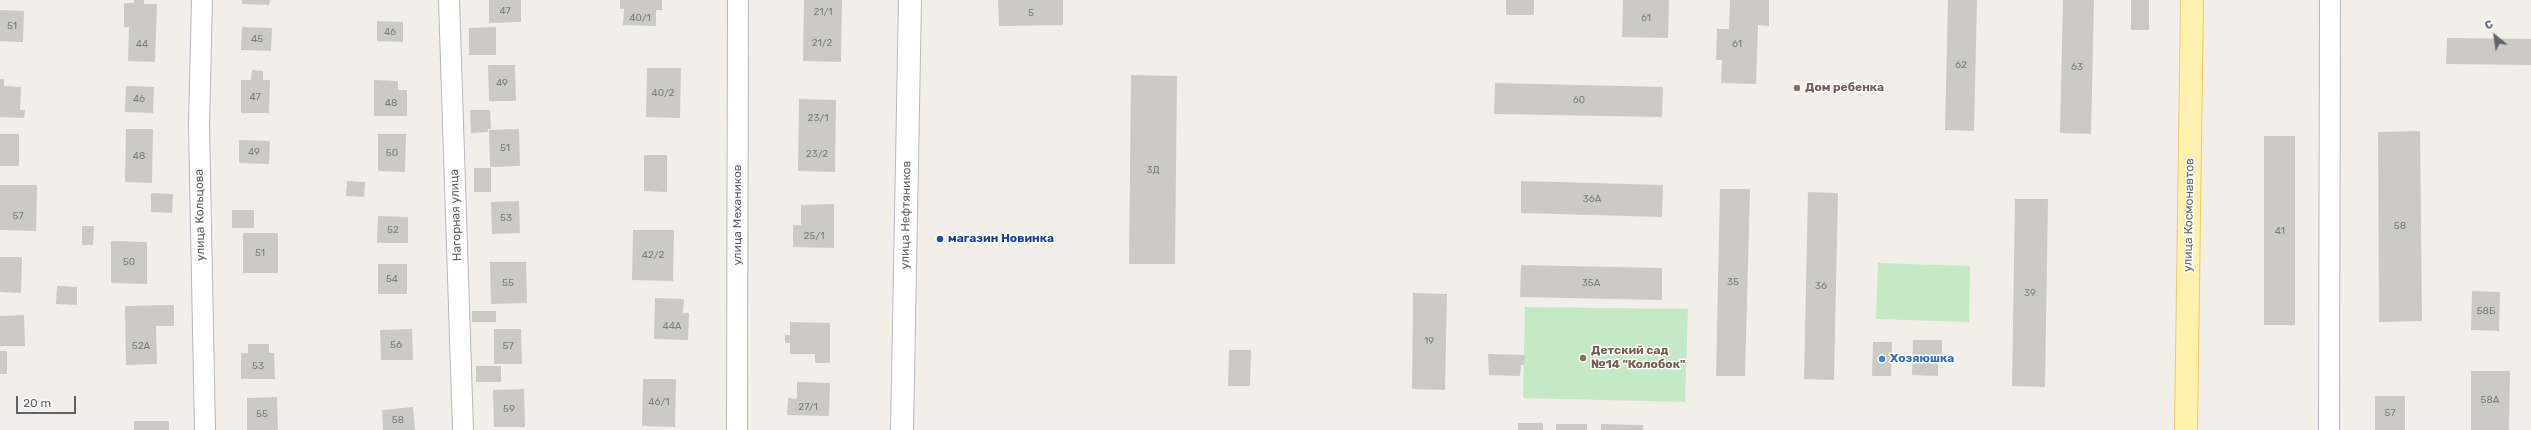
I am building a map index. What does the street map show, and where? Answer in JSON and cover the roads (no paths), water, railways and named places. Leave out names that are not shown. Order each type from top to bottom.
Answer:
[{"type":"main road","name":"улица Нефтяников","points":[[902,430],[910,0]]},
{"type":"main road","name":"улица Космонавтов","points":[[2186,430],[2192,0]]},
{"type":"street","name":"улица Кольцова","points":[[202,0],[199,125],[205,430]]},
{"type":"street","name":"Нагорная улица","points":[[449,0],[463,430]]},
{"type":"street","name":"улица Механиков","points":[[737,430],[738,0]]},
{"type":"street","points":[[2329,430],[2330,0]]},
{"type":"place","name":"Дом ребенка","points":[[1797,88]]},
{"type":"place","name":"магазин Новинка","points":[[940,239]]},
{"type":"place","name":"Детский сад №14 \"Колобок\"","points":[[1583,358]]},
{"type":"place","name":"Хозяюшка","points":[[1882,359]]}]
